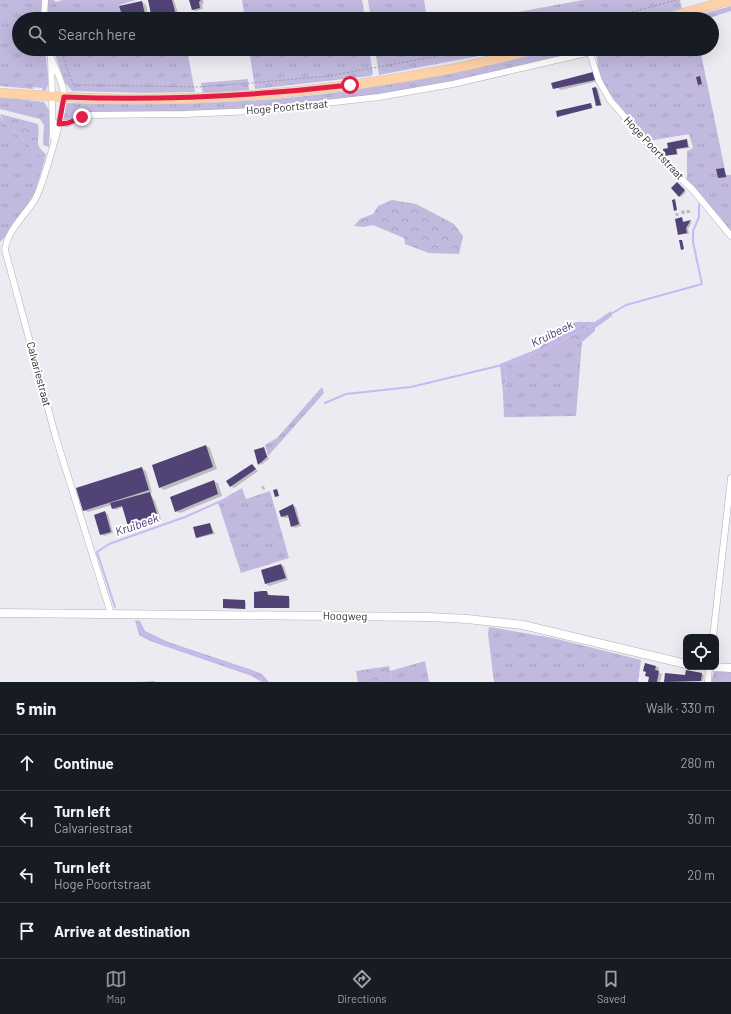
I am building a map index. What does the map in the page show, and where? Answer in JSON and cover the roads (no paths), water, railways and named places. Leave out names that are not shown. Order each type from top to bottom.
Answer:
[{"type":"main road","points":[[688,12],[730,0]]},
{"type":"main road","points":[[0,93],[64,97],[145,99],[200,98],[301,91],[451,69],[506,56]]},
{"type":"street","points":[[44,12],[45,0]]},
{"type":"street","name":"Hoge Poortstraat","points":[[56,124],[88,116],[255,111],[379,97],[454,84],[573,56]]},
{"type":"street","name":"Hoge Poortstraat","points":[[591,56],[599,81],[610,100],[662,159],[693,190],[731,236]]},
{"type":"street","name":"Calvariestraat","points":[[51,58],[51,96],[56,124]]},
{"type":"street","name":"Calvariestraat","points":[[51,58],[60,79],[64,97],[35,200],[6,240],[5,250],[56,438],[111,614]]},
{"type":"street","points":[[713,634],[731,478]]},
{"type":"street","name":"Hoogweg","points":[[0,613],[467,618],[530,626],[683,663]]},
{"type":"street","points":[[719,667],[731,668]]},
{"type":"street","points":[[708,682],[709,670]]},
{"type":"waterway","name":"Kruibeek","points":[[325,403],[346,394],[411,387],[498,366],[534,354],[594,324],[626,305],[702,284],[693,242],[693,231],[699,217],[699,204]]},
{"type":"waterway","name":"Kruibeek","points":[[115,607],[97,552],[109,544],[185,517],[237,494]]},
{"type":"waterway","name":"Kruibeek","points":[[138,623],[142,633],[160,642],[256,674],[265,682]]}]
